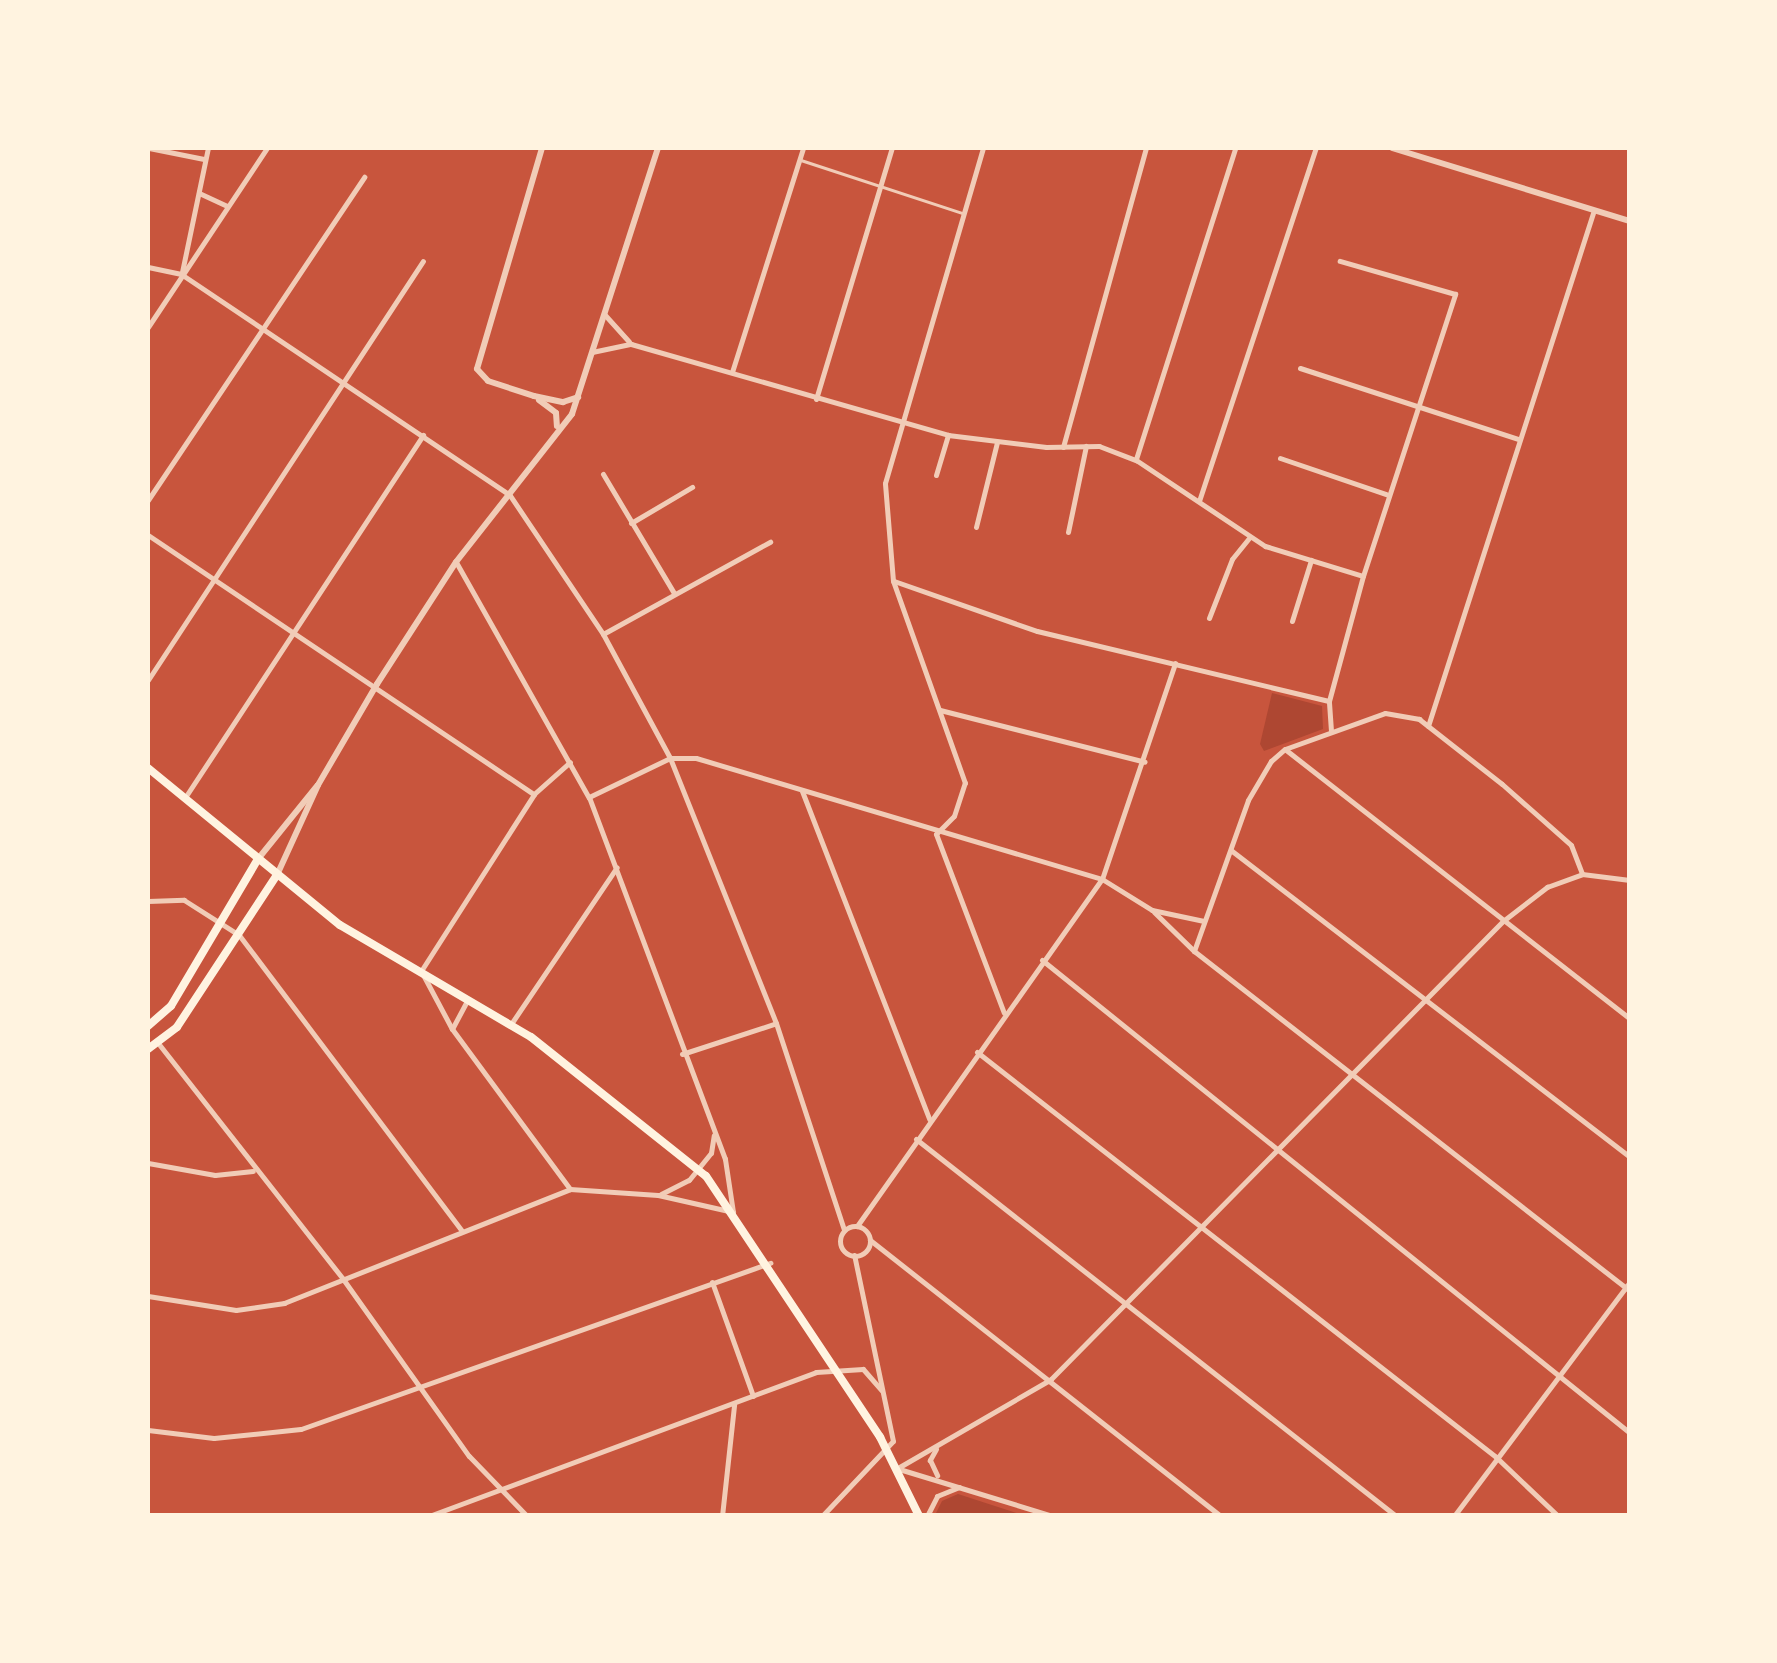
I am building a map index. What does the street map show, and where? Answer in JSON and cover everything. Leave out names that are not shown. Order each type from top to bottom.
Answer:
[{"type":"main road","points":[[148,768],[359,938],[511,1024],[698,1168],[770,1264],[887,1450],[920,1516]]},
{"type":"main road","points":[[148,1026],[172,1006],[258,859]]},
{"type":"main road","points":[[148,1050],[177,1027],[277,875]]},
{"type":"street","points":[[148,148],[205,160]]},
{"type":"street","points":[[182,274],[208,148]]},
{"type":"street","points":[[148,327],[267,148]]},
{"type":"street","points":[[542,148],[476,369],[488,381],[534,396],[564,402],[579,397]]},
{"type":"street","points":[[277,875],[318,785],[377,684],[456,562],[579,397],[658,148]]},
{"type":"street","points":[[732,372],[803,148]]},
{"type":"street","points":[[816,400],[892,148]]},
{"type":"street","points":[[936,834],[954,816],[965,783],[893,581],[883,512],[898,424],[983,148]]},
{"type":"street","points":[[1063,447],[1146,148]]},
{"type":"street","points":[[1136,460],[1235,148]]},
{"type":"street","points":[[1199,501],[1316,148]]},
{"type":"street","points":[[1392,148],[1630,221]]},
{"type":"street","points":[[148,500],[364,177]]},
{"type":"street","points":[[200,193],[227,206]]},
{"type":"street","points":[[1428,726],[1594,210]]},
{"type":"street","points":[[1331,732],[1329,701],[1362,576],[1454,294],[1340,261]]},
{"type":"street","points":[[148,680],[424,262]]},
{"type":"street","points":[[148,267],[182,274],[509,494],[602,634],[670,758],[776,1024],[844,1230],[841,1244],[854,1255],[892,1442],[822,1516]]},
{"type":"street","points":[[605,315],[611,329],[631,344],[898,424],[997,442],[1086,446],[1136,460],[1250,537],[1362,576]]},
{"type":"street","points":[[592,352],[631,344]]},
{"type":"street","points":[[1300,368],[1518,439]]},
{"type":"street","points":[[534,396],[556,412],[557,426]]},
{"type":"street","points":[[186,796],[298,632],[422,435]]},
{"type":"street","points":[[936,474],[948,435]]},
{"type":"street","points":[[976,527],[997,442]]},
{"type":"street","points":[[1068,532],[1086,446]]},
{"type":"street","points":[[1280,458],[1387,494]]},
{"type":"street","points":[[603,474],[674,594]]},
{"type":"street","points":[[632,523],[692,487]]},
{"type":"street","points":[[148,536],[377,684],[534,794]]},
{"type":"street","points":[[1209,618],[1232,560],[1250,537]]},
{"type":"street","points":[[602,634],[770,542]]},
{"type":"street","points":[[1292,621],[1310,560]]},
{"type":"street","points":[[148,1296],[259,1309],[570,1189],[658,1195],[733,1212],[715,1132],[682,1054],[617,867],[588,798],[456,562]]},
{"type":"street","points":[[893,581],[1004,622],[1329,701]]},
{"type":"street","points":[[844,1230],[857,1226],[1102,879],[1145,762],[1175,663]]},
{"type":"street","points":[[940,710],[1145,762]]},
{"type":"street","points":[[1194,951],[1260,776],[1285,749],[1385,712],[1409,714],[1428,726],[1565,838],[1582,874]]},
{"type":"street","points":[[1285,749],[1630,1020]]},
{"type":"street","points":[[588,798],[670,758],[712,761],[936,834],[1102,879],[1152,910],[1194,951],[1628,1287],[1559,1370],[1454,1516]]},
{"type":"street","points":[[570,762],[534,794],[421,971],[452,1029],[570,1189]]},
{"type":"street","points":[[258,859],[318,785]]},
{"type":"street","points":[[802,791],[930,1119]]},
{"type":"street","points":[[936,834],[1004,1013]]},
{"type":"street","points":[[1230,850],[1630,1157]]},
{"type":"street","points":[[511,1024],[617,867]]},
{"type":"street","points":[[896,1469],[1051,1380],[1130,1306],[1503,921],[1548,886],[1582,874],[1630,880]]},
{"type":"street","points":[[148,900],[184,900],[222,920],[238,935],[462,1231]]},
{"type":"street","points":[[1152,910],[1204,922]]},
{"type":"street","points":[[1042,960],[1278,1152],[1559,1370],[1630,1433]]},
{"type":"street","points":[[452,1029],[469,998]]},
{"type":"street","points":[[682,1054],[776,1024]]},
{"type":"street","points":[[158,1043],[342,1279],[499,1492],[527,1516]]},
{"type":"street","points":[[977,1052],[1496,1457],[1558,1516]]},
{"type":"street","points":[[658,1195],[698,1168],[710,1153],[715,1132]]},
{"type":"street","points":[[916,1139],[1396,1516]]},
{"type":"street","points":[[148,1164],[215,1175],[254,1170]]},
{"type":"street","points":[[857,1226],[1222,1516]]},
{"type":"street","points":[[854,1255],[864,1253],[870,1240]]},
{"type":"street","points":[[148,1430],[214,1438],[275,1434],[424,1389],[770,1264]]},
{"type":"street","points":[[712,1282],[753,1396]]},
{"type":"street","points":[[429,1516],[753,1396],[835,1370],[863,1369],[881,1390]]},
{"type":"street","points":[[722,1516],[734,1404]]},
{"type":"street","points":[[940,1478],[930,1460],[942,1445]]},
{"type":"street","points":[[896,1469],[940,1478],[1053,1516]]},
{"type":"street","points":[[927,1516],[944,1491],[965,1486]]},
{"type":"lane","points":[[799,160],[962,213]]},
{"type":"shaded area","points":[[1272,693],[1322,706],[1323,729],[1264,751],[1260,744]]},
{"type":"shaded area","points":[[958,1494],[1023,1515],[935,1515],[942,1501]]}]
